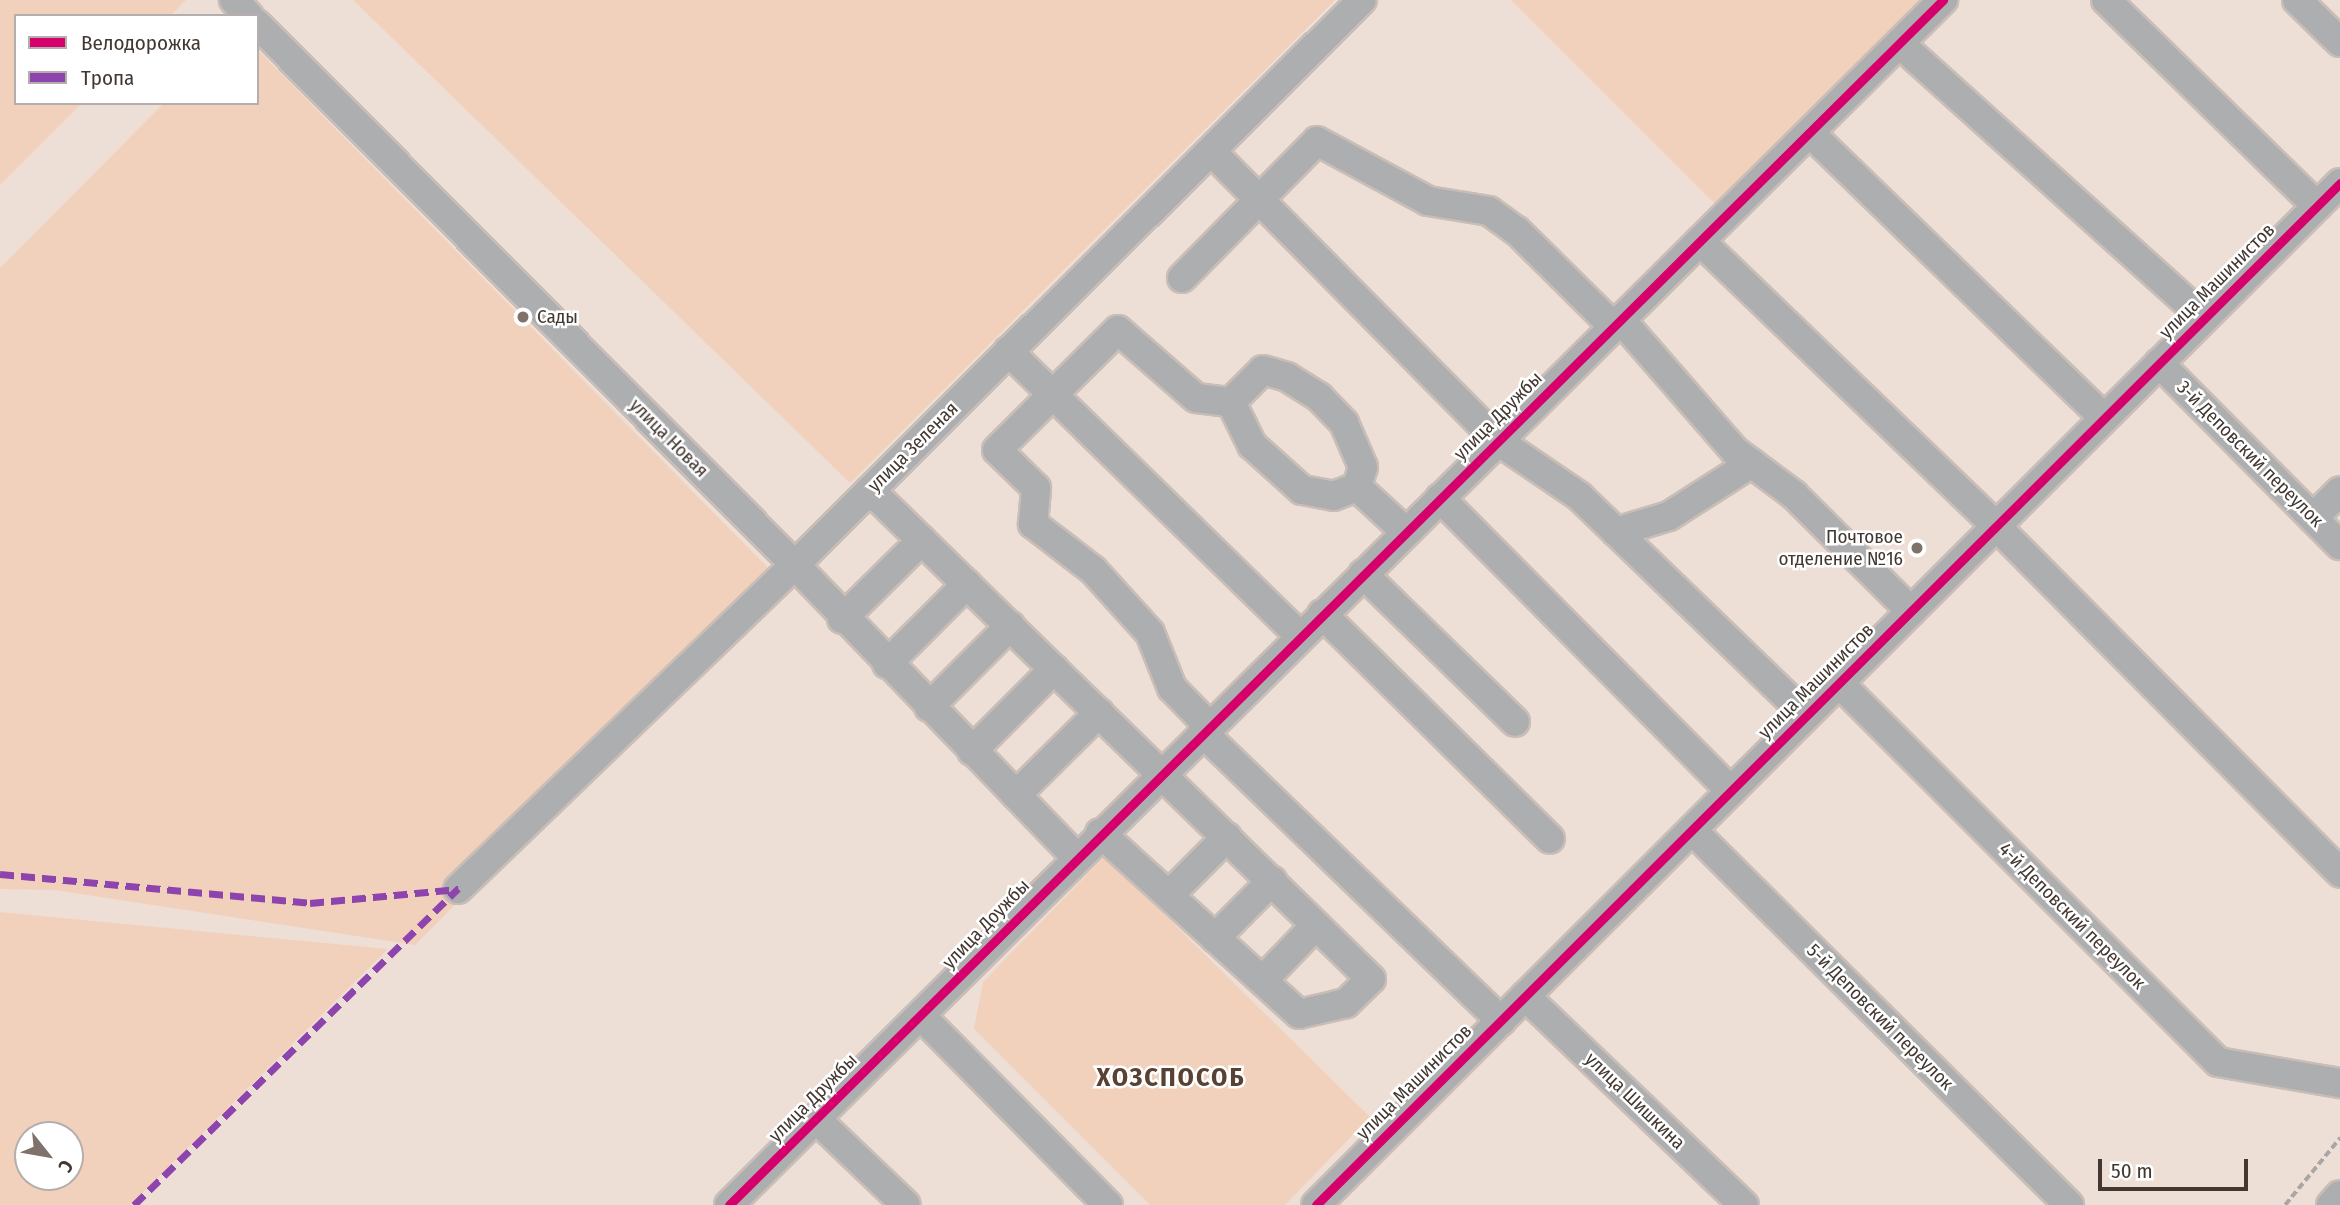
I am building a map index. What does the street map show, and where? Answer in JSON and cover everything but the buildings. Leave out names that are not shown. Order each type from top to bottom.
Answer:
[{"type":"street","points":[[234,0],[247,14]]},
{"type":"street","name":"улица Зеленая","points":[[458,889],[795,565],[1362,0]]},
{"type":"street","name":"улица Дружбы","points":[[1076,857],[1943,0]]},
{"type":"street","points":[[2106,0],[2317,206]]},
{"type":"street","points":[[2298,0],[2340,43]]},
{"type":"street","name":"улица Новая","points":[[259,26],[795,565],[842,619],[1076,857]]},
{"type":"street","points":[[1900,44],[2204,318]]},
{"type":"street","points":[[1810,133],[2104,418]]},
{"type":"street","points":[[1182,278],[1317,141],[1428,201],[1489,211],[1517,231],[1617,323],[1735,450],[1794,495],[1911,611]]},
{"type":"street","points":[[1211,151],[1262,199],[1498,441],[1579,496],[1806,715]]},
{"type":"street","name":"улица Машинистов","points":[[1316,1205],[2340,183]]},
{"type":"street","points":[[1700,241],[1996,526],[2340,873]]},
{"type":"street","points":[[1231,402],[1196,398],[1118,330],[997,450],[1036,488],[1033,524],[1093,570],[1150,633],[1172,688],[1206,729],[1501,1021]]},
{"type":"street","points":[[1008,351],[1300,636]]},
{"type":"street","name":"3-й Деповский переулок","points":[[2159,363],[2340,545]]},
{"type":"street","points":[[1231,402],[1263,370],[1287,377],[1319,397],[1343,423],[1363,467],[1357,487]]},
{"type":"street","points":[[1231,402],[1252,445],[1302,490],[1334,496],[1357,487]]},
{"type":"street","points":[[1616,532],[1669,516],[1752,463]]},
{"type":"street","points":[[1357,487],[1406,532]]},
{"type":"street","points":[[870,490],[1371,979],[1346,1003],[1299,1014],[1100,833]]},
{"type":"street","points":[[2313,518],[2340,491]]},
{"type":"street","points":[[1440,498],[1731,791]]},
{"type":"street","points":[[842,619],[922,540]]},
{"type":"street","points":[[1363,574],[1516,722]]},
{"type":"street","points":[[887,664],[967,584]]},
{"type":"street","points":[[1322,614],[1550,839]]},
{"type":"street","points":[[929,707],[1010,626]]},
{"type":"street","points":[[972,751],[1054,669]]},
{"type":"street","name":"4-й Деповский переулок","points":[[1839,683],[2218,1062],[2340,1083]]},
{"type":"street","points":[[1016,795],[1099,713]]},
{"type":"street","name":"5-й Деповский переулок","points":[[1692,830],[2069,1205]]},
{"type":"street","points":[[1169,895],[1227,837]]},
{"type":"street","name":"улица Доужбы","points":[[921,1016],[1076,857]]},
{"type":"street","points":[[1215,937],[1272,881]]},
{"type":"street","points":[[1263,981],[1316,925]]},
{"type":"street","name":"улица Шишкина","points":[[1525,996],[1744,1205]]},
{"type":"street","points":[[921,1016],[1108,1205]]},
{"type":"street","name":"улица Дружбы","points":[[729,1205],[921,1016]]},
{"type":"street","points":[[817,1119],[906,1205]]},
{"type":"street","points":[[2331,1205],[2340,1195]]},
{"type":"path","points":[[2285,1205],[2340,1138]]},
{"type":"shaded area","points":[[0,0],[186,0],[172,14],[14,14],[14,105],[80,105],[0,185]]},
{"type":"shaded area","points":[[353,0],[1335,0],[850,483]]},
{"type":"shaded area","points":[[1511,0],[1922,0],[1717,206]]},
{"type":"shaded area","points":[[259,51],[780,580],[415,945],[54,890],[0,889],[0,268],[162,105],[259,105]]},
{"type":"shaded area","points":[[1105,856],[1370,1117],[1285,1205],[1150,1205],[974,1029],[983,982]]},
{"type":"shaded area","points":[[0,912],[388,949],[130,1205],[0,1205]]},
{"type":"marked path","points":[[0,874],[310,903],[458,889]]},
{"type":"marked path","points":[[134,1205],[458,889]]},
{"type":"cycle path","points":[[729,1205],[1943,0]]},
{"type":"cycle path","points":[[1316,1205],[2340,183]]},
{"type":"place","name":"Сады","points":[[523,317]]},
{"type":"place","name":"Почтовое отделение №16","points":[[1917,548]]},
{"type":"district","name":"ХОЗСПОСОБ","points":[[1171,1078]]}]
